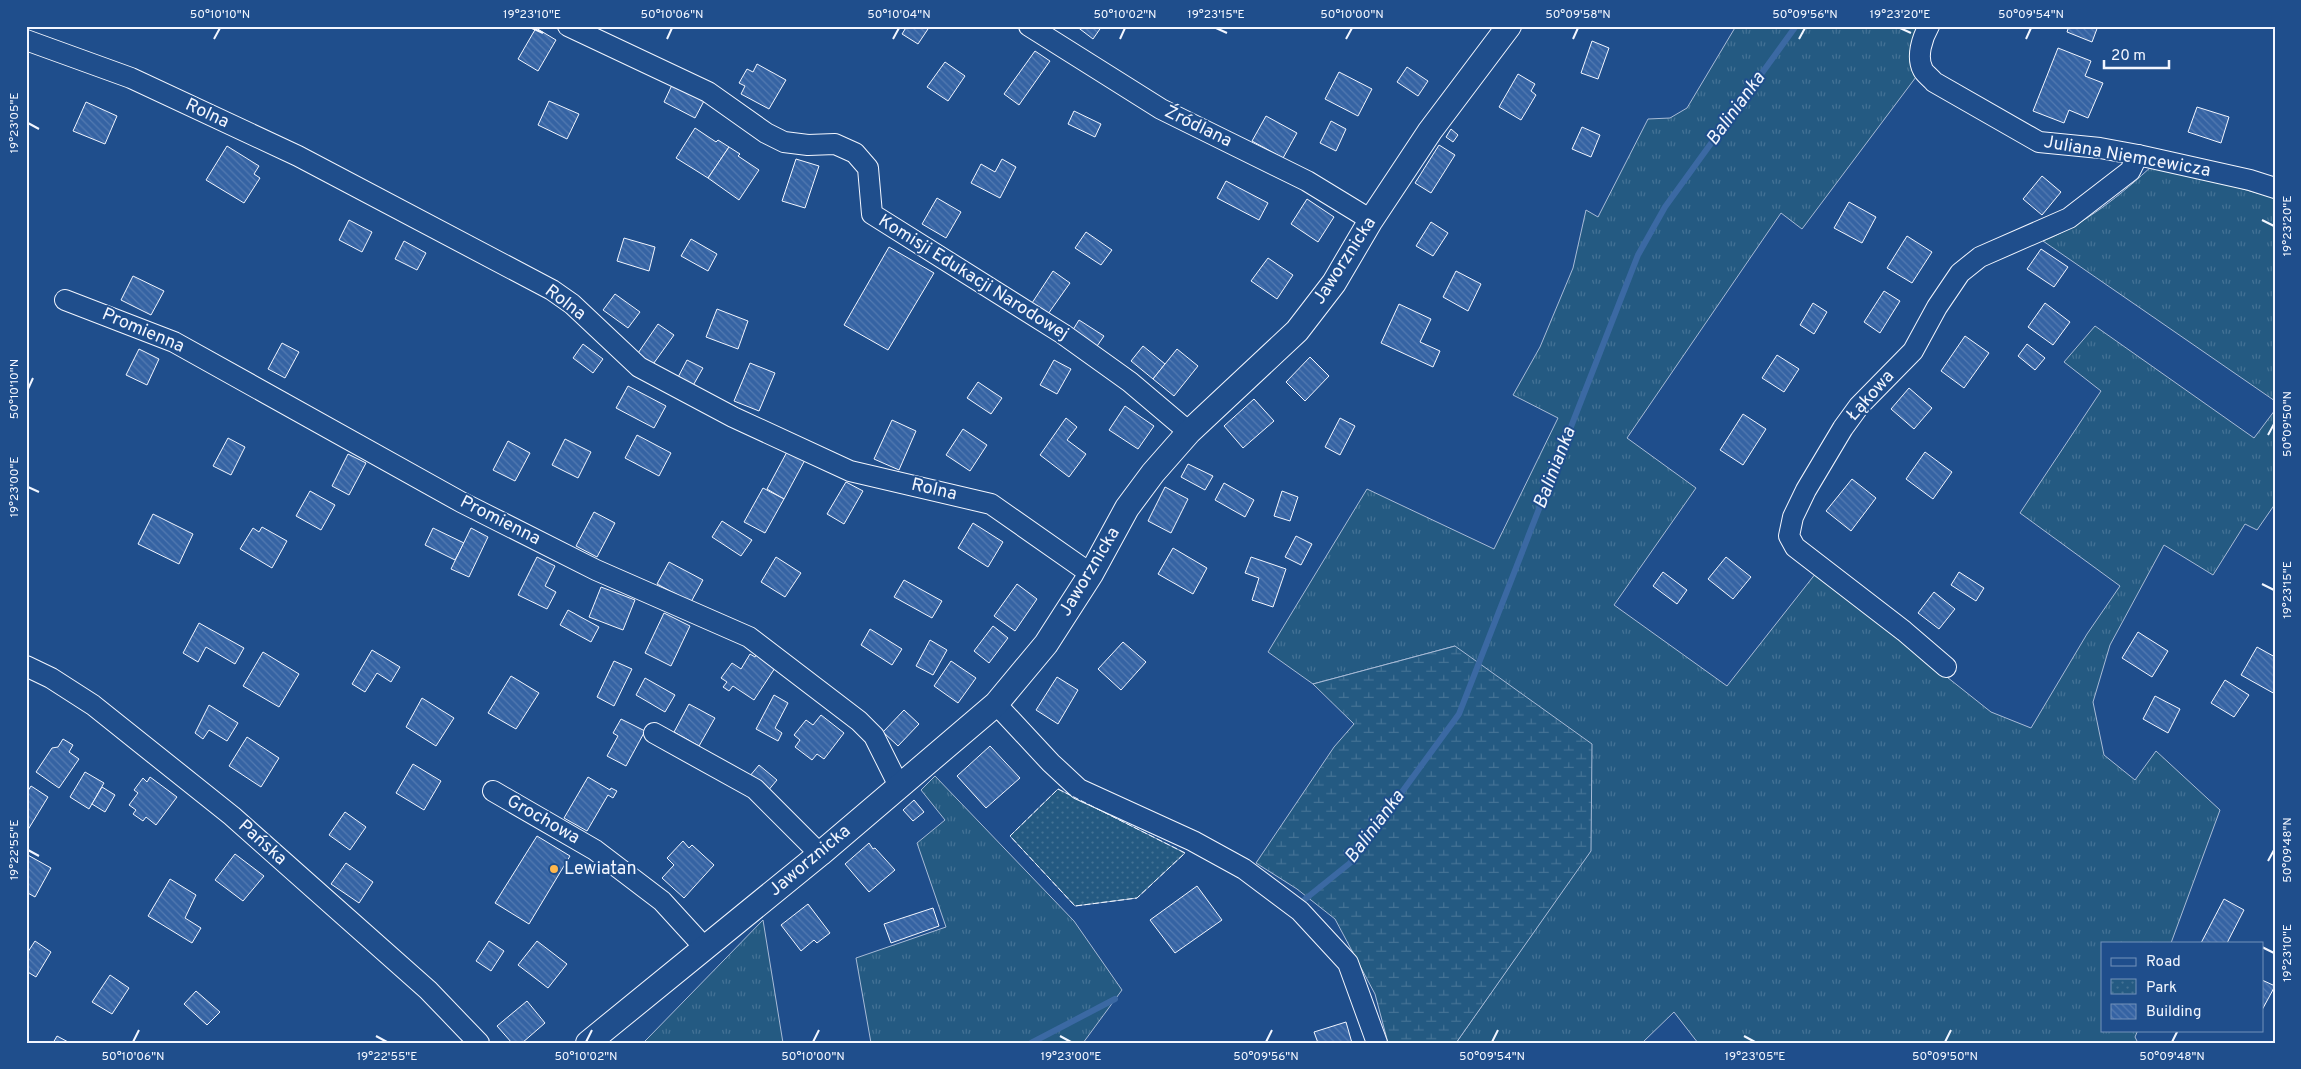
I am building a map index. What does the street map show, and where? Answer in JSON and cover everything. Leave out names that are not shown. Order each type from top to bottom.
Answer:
[{"type":"street","name":"Komisji Edukacji Narodowej","points":[[568,26],[708,92],[766,132],[784,142],[808,145],[835,144],[855,153],[868,168],[872,214],[1063,334],[1130,382],[1189,432]]},
{"type":"street","name":"Źródlana","points":[[1029,26],[1160,109],[1307,181],[1371,220]]},
{"type":"street","name":"Jaworznicka","points":[[588,1043],[820,854],[996,704],[1046,644],[1091,574],[1128,508],[1153,473],[1189,432],[1297,331],[1334,283],[1371,220],[1430,131],[1509,26]]},
{"type":"street","name":"Juliana Niemcewicza","points":[[1928,26],[1922,40],[1920,53],[1923,70],[1934,82],[1948,92],[2039,142],[2100,148],[2138,155],[2250,180],[2275,188]]},
{"type":"street","name":"Rolna","points":[[26,40],[131,78],[298,156],[552,290],[572,304],[639,367],[733,417],[850,471],[991,504],[1091,574]]},
{"type":"street","name":"Łąkowa","points":[[1946,667],[1904,631],[1795,547],[1788,536],[1793,517],[1843,428],[1859,406],[1913,351],[1936,307],[1960,273],[1980,257],[2069,218],[2130,170],[2138,155]]},
{"type":"street","name":"Promienna","points":[[65,300],[174,342],[461,502],[596,570],[749,638],[860,721],[874,736],[899,786]]},
{"type":"street","name":"Pańska","points":[[26,666],[51,678],[93,705],[232,816],[428,990],[479,1043]]},
{"type":"street","points":[[996,704],[1051,763],[1079,789],[1193,841],[1244,869],[1295,906],[1348,963],[1378,1043]]},
{"type":"street","points":[[654,733],[755,789],[820,854]]},
{"type":"street","name":"Grochowa","points":[[494,792],[595,850],[662,901],[705,948]]},
{"type":"green space","points":[[1736,26],[1920,26],[1919,73],[1802,229],[1781,213],[1627,438],[1696,488],[1614,605],[1727,686],[1816,573],[1991,712],[2031,728],[2087,634],[2120,586],[2020,513],[2101,391],[2064,362],[2095,326],[2254,438],[2275,410],[2275,504],[2257,530],[2245,524],[2213,575],[2164,545],[2110,645],[2093,702],[2104,755],[2135,780],[2156,751],[2220,810],[2171,942],[2101,942],[2101,1032],[2137,1032],[2135,1037],[2138,1043],[1698,1043],[1674,1012],[1642,1043],[1456,1043],[1590,851],[1455,646],[1313,684],[1268,652],[1367,489],[1494,549],[1558,418],[1513,395],[1540,347],[1573,268],[1586,210],[1598,217],[1648,119],[1670,118],[1687,108]]},
{"type":"green space","points":[[2154,164],[2275,198],[2275,401],[2043,241],[2073,226],[2102,208]]},
{"type":"green space","points":[[1455,646],[1592,744],[1591,851],[1456,1043],[1388,1043],[1375,994],[1335,919],[1297,889],[1256,863],[1334,747],[1354,724],[1313,684]]},
{"type":"green space","points":[[935,776],[1074,921],[1122,990],[1083,1043],[871,1043],[856,958],[946,927],[917,843],[945,820],[921,790]]},
{"type":"green space","points":[[1058,789],[1185,853],[1137,898],[1075,906],[1010,836]]},
{"type":"green space","points":[[763,920],[783,1043],[643,1043],[648,1038]]},
{"type":"building","points":[[907,26],[930,26],[918,44],[902,34]]},
{"type":"building","points":[[1076,26],[1102,26],[1093,39]]},
{"type":"building","points":[[2069,26],[2098,26],[2092,42],[2067,32]]},
{"type":"building","points":[[536,28],[556,40],[538,71],[518,59]]},
{"type":"building","points":[[1592,41],[1609,48],[1598,79],[1581,73]]},
{"type":"building","points":[[2058,48],[2091,61],[2085,76],[2103,83],[2088,118],[2069,110],[2064,123],[2033,111]]},
{"type":"building","points":[[1035,51],[1050,61],[1019,105],[1004,94]]},
{"type":"building","points":[[945,62],[965,76],[948,101],[927,87]]},
{"type":"building","points":[[757,64],[786,80],[769,109],[741,94],[745,86],[739,83],[747,69],[753,72]]},
{"type":"building","points":[[1407,67],[1428,81],[1418,96],[1397,82]]},
{"type":"building","points":[[1339,72],[1372,89],[1358,116],[1325,99]]},
{"type":"building","points":[[1518,74],[1535,84],[1531,91],[1536,95],[1521,120],[1499,107]]},
{"type":"building","points":[[672,85],[704,101],[695,118],[664,102]]},
{"type":"building","points":[[549,101],[579,114],[567,139],[538,125]]},
{"type":"building","points":[[86,102],[117,116],[105,144],[73,131]]},
{"type":"building","points":[[2197,107],[2229,117],[2221,143],[2188,132]]},
{"type":"building","points":[[1074,111],[1101,124],[1095,137],[1068,124]]},
{"type":"building","points":[[1266,116],[1297,133],[1283,158],[1252,141]]},
{"type":"building","points":[[1331,121],[1346,129],[1336,151],[1320,143]]},
{"type":"building","points":[[1582,127],[1600,135],[1591,157],[1572,149]]},
{"type":"building","points":[[695,128],[716,142],[718,140],[729,147],[708,178],[676,158]]},
{"type":"building","points":[[1451,129],[1458,135],[1453,142],[1446,137]]},
{"type":"building","points":[[1439,145],[1455,155],[1431,193],[1415,183]]},
{"type":"building","points":[[227,146],[259,166],[254,174],[260,178],[244,203],[206,180]]},
{"type":"building","points":[[729,147],[740,154],[738,156],[759,170],[739,200],[708,178]]},
{"type":"building","points":[[796,159],[819,166],[805,208],[782,201]]},
{"type":"building","points":[[1002,159],[1016,167],[1000,198],[971,183],[981,164],[995,172]]},
{"type":"building","points":[[2042,176],[2061,192],[2042,215],[2023,199]]},
{"type":"building","points":[[1226,181],[1268,203],[1259,220],[1217,198]]},
{"type":"building","points":[[937,198],[961,212],[946,238],[922,224]]},
{"type":"building","points":[[1307,199],[1334,217],[1318,242],[1291,224]]},
{"type":"building","points":[[1849,202],[1876,217],[1862,243],[1834,228]]},
{"type":"building","points":[[349,220],[372,232],[362,252],[339,240]]},
{"type":"building","points":[[1431,222],[1448,233],[1433,256],[1416,246]]},
{"type":"building","points":[[1086,232],[1112,250],[1101,265],[1075,248]]},
{"type":"building","points":[[1907,236],[1932,252],[1912,283],[1887,268]]},
{"type":"building","points":[[624,238],[655,247],[649,271],[617,261]]},
{"type":"building","points":[[691,239],[717,254],[708,271],[681,256]]},
{"type":"building","points":[[404,241],[426,253],[417,270],[395,259]]},
{"type":"building","points":[[889,247],[934,273],[888,350],[844,325]]},
{"type":"building","points":[[2041,249],[2068,267],[2054,287],[2027,269]]},
{"type":"building","points":[[1268,258],[1293,275],[1277,299],[1251,281]]},
{"type":"building","points":[[1053,271],[1070,283],[1048,314],[1032,303]]},
{"type":"building","points":[[1456,271],[1481,284],[1468,311],[1443,297]]},
{"type":"building","points":[[133,276],[164,291],[151,315],[121,300]]},
{"type":"building","points":[[1884,291],[1900,301],[1880,333],[1864,322]]},
{"type":"building","points":[[615,294],[640,312],[628,328],[603,310]]},
{"type":"building","points":[[1813,303],[1827,312],[1814,334],[1800,325]]},
{"type":"building","points":[[2045,303],[2070,322],[2053,345],[2028,327]]},
{"type":"building","points":[[1399,304],[1431,319],[1420,342],[1440,351],[1433,367],[1381,343]]},
{"type":"building","points":[[717,309],[748,321],[738,349],[706,337]]},
{"type":"building","points":[[1079,320],[1104,336],[1095,349],[1071,333]]},
{"type":"building","points":[[658,324],[674,335],[651,367],[636,356]]},
{"type":"building","points":[[1965,336],[1989,353],[1964,388],[1941,371]]},
{"type":"building","points":[[282,343],[299,352],[285,378],[268,369]]},
{"type":"building","points":[[583,344],[603,359],[593,373],[573,358]]},
{"type":"building","points":[[2027,344],[2045,358],[2035,370],[2018,356]]},
{"type":"building","points":[[1143,346],[1165,364],[1153,379],[1131,361]]},
{"type":"building","points":[[139,349],[159,359],[147,385],[126,375]]},
{"type":"building","points":[[1177,349],[1198,366],[1174,396],[1153,379]]},
{"type":"building","points":[[1777,355],[1799,369],[1784,392],[1762,378]]},
{"type":"building","points":[[1310,357],[1329,376],[1305,401],[1286,382]]},
{"type":"building","points":[[687,360],[703,368],[691,389],[676,381]]},
{"type":"building","points":[[1054,360],[1071,369],[1057,394],[1040,385]]},
{"type":"building","points":[[750,363],[775,373],[759,411],[734,401]]},
{"type":"building","points":[[978,382],[1002,398],[991,414],[967,398]]},
{"type":"building","points":[[628,386],[666,406],[654,428],[616,408]]},
{"type":"building","points":[[1909,388],[1932,408],[1914,429],[1891,409]]},
{"type":"building","points":[[1254,399],[1274,421],[1243,448],[1224,426]]},
{"type":"building","points":[[1125,406],[1154,426],[1138,449],[1109,430]]},
{"type":"building","points":[[1743,414],[1766,429],[1743,465],[1720,450]]},
{"type":"building","points":[[1066,418],[1077,427],[1067,440],[1086,454],[1069,477],[1040,455]]},
{"type":"building","points":[[1340,418],[1355,426],[1340,455],[1325,447]]},
{"type":"building","points":[[892,420],[916,431],[899,470],[874,459]]},
{"type":"building","points":[[963,429],[987,445],[970,471],[946,455]]},
{"type":"building","points":[[637,435],[671,453],[659,476],[625,458]]},
{"type":"building","points":[[228,438],[245,447],[231,475],[213,466]]},
{"type":"building","points":[[565,439],[591,452],[578,478],[552,465]]},
{"type":"building","points":[[508,441],[530,453],[515,481],[493,470]]},
{"type":"building","points":[[788,450],[805,460],[784,499],[767,489]]},
{"type":"building","points":[[1925,452],[1952,472],[1933,499],[1906,479]]},
{"type":"building","points":[[348,454],[366,463],[349,495],[332,486]]},
{"type":"building","points":[[1188,464],[1213,476],[1205,490],[1181,477]]},
{"type":"building","points":[[1852,479],[1876,498],[1851,531],[1826,511]]},
{"type":"building","points":[[846,482],[863,491],[844,524],[827,514]]},
{"type":"building","points":[[1224,483],[1254,500],[1245,517],[1215,500]]},
{"type":"building","points":[[1165,487],[1188,499],[1171,533],[1148,521]]},
{"type":"building","points":[[763,488],[784,499],[765,533],[744,522]]},
{"type":"building","points":[[310,491],[335,505],[321,530],[296,516]]},
{"type":"building","points":[[1282,491],[1298,497],[1290,521],[1274,516]]},
{"type":"building","points":[[594,512],[615,523],[597,557],[576,546]]},
{"type":"building","points":[[153,514],[193,534],[179,564],[138,544]]},
{"type":"building","points":[[722,521],[752,540],[741,556],[712,537]]},
{"type":"building","points":[[973,523],[1003,542],[988,567],[958,548]]},
{"type":"building","points":[[262,527],[287,541],[272,568],[240,549],[253,528],[259,532]]},
{"type":"building","points":[[433,528],[464,543],[455,560],[425,545]]},
{"type":"building","points":[[471,528],[488,537],[469,577],[451,569]]},
{"type":"building","points":[[1296,536],[1312,544],[1301,565],[1285,557]]},
{"type":"building","points":[[1173,548],[1207,568],[1193,594],[1158,574]]},
{"type":"building","points":[[537,557],[555,566],[545,586],[556,592],[547,609],[518,595]]},
{"type":"building","points":[[776,557],[801,573],[785,597],[761,582]]},
{"type":"building","points":[[1251,557],[1286,569],[1273,607],[1252,600],[1259,578],[1245,573]]},
{"type":"building","points":[[1726,557],[1751,577],[1733,599],[1708,579]]},
{"type":"building","points":[[669,562],[703,580],[691,602],[657,584]]},
{"type":"building","points":[[1663,572],[1687,590],[1677,604],[1653,586]]},
{"type":"building","points":[[1959,572],[1984,588],[1976,601],[1951,585]]},
{"type":"building","points":[[904,580],[942,601],[932,618],[894,597]]},
{"type":"building","points":[[1017,584],[1037,599],[1015,631],[994,616]]},
{"type":"building","points":[[601,587],[635,600],[623,630],[589,617]]},
{"type":"building","points":[[1934,592],[1955,609],[1939,629],[1918,613]]},
{"type":"building","points":[[568,610],[599,627],[591,642],[560,625]]},
{"type":"building","points":[[664,613],[690,626],[671,666],[645,653]]},
{"type":"building","points":[[199,623],[244,648],[235,664],[206,647],[198,662],[183,653]]},
{"type":"building","points":[[993,626],[1008,638],[989,663],[974,651]]},
{"type":"building","points":[[870,629],[902,649],[892,665],[861,645]]},
{"type":"building","points":[[2138,632],[2168,651],[2152,677],[2122,658]]},
{"type":"building","points":[[930,640],[947,650],[933,675],[916,666]]},
{"type":"building","points":[[1123,642],[1146,662],[1121,690],[1098,669]]},
{"type":"building","points":[[2257,647],[2275,657],[2275,694],[2241,675]]},
{"type":"building","points":[[372,650],[400,667],[391,682],[377,673],[365,692],[352,684]]},
{"type":"building","points":[[263,652],[299,674],[279,707],[243,686]]},
{"type":"building","points":[[750,654],[755,657],[756,655],[775,668],[754,700],[733,686],[729,691],[723,687],[727,682],[721,678],[732,663],[741,669]]},
{"type":"building","points":[[614,661],[632,669],[614,706],[597,697]]},
{"type":"building","points":[[951,661],[976,678],[958,703],[934,686]]},
{"type":"building","points":[[511,676],[539,693],[516,729],[488,713]]},
{"type":"building","points":[[1057,677],[1078,690],[1058,724],[1036,710]]},
{"type":"building","points":[[645,678],[675,695],[665,712],[636,695]]},
{"type":"building","points":[[2225,680],[2249,695],[2234,717],[2211,703]]},
{"type":"building","points":[[774,695],[788,703],[775,728],[782,733],[778,741],[756,729]]},
{"type":"building","points":[[2155,696],[2180,709],[2168,733],[2143,719]]},
{"type":"building","points":[[422,698],[454,718],[436,746],[406,727]]},
{"type":"building","points":[[689,704],[715,718],[699,746],[674,732]]},
{"type":"building","points":[[209,705],[238,723],[227,741],[209,730],[203,739],[195,733]]},
{"type":"building","points":[[904,710],[919,724],[898,746],[883,732]]},
{"type":"building","points":[[821,715],[844,733],[824,759],[817,754],[812,760],[795,747],[800,740],[794,735],[806,720],[813,725]]},
{"type":"building","points":[[621,719],[645,731],[626,766],[607,756],[618,736],[613,733]]},
{"type":"building","points":[[247,737],[279,758],[261,787],[229,766]]},
{"type":"building","points":[[63,739],[73,745],[69,752],[79,759],[59,788],[36,772],[52,748],[58,747]]},
{"type":"building","points":[[990,746],[1020,778],[986,808],[957,776]]},
{"type":"building","points":[[413,764],[441,781],[424,810],[396,793]]},
{"type":"building","points":[[759,765],[777,780],[767,792],[749,777]]},
{"type":"building","points":[[85,772],[104,783],[89,809],[70,797]]},
{"type":"building","points":[[150,777],[177,797],[156,825],[146,817],[143,821],[133,814],[136,810],[129,805],[138,793],[134,790],[143,778],[147,782]]},
{"type":"building","points":[[588,777],[610,790],[611,788],[617,791],[613,798],[608,795],[587,831],[564,818]]},
{"type":"building","points":[[31,786],[48,797],[26,833],[26,794]]},
{"type":"building","points":[[102,787],[115,795],[105,812],[92,804]]},
{"type":"building","points":[[914,800],[924,812],[913,821],[903,810]]},
{"type":"building","points":[[345,812],[366,827],[350,850],[329,835]]},
{"type":"building","points":[[537,836],[570,856],[529,924],[495,903]]},
{"type":"building","points":[[683,841],[689,848],[692,845],[714,865],[684,898],[662,878],[674,865],[667,858]]},
{"type":"building","points":[[869,843],[895,870],[869,892],[845,864]]},
{"type":"building","points":[[26,854],[51,868],[35,897],[26,892]]},
{"type":"building","points":[[235,854],[264,876],[243,901],[215,880]]},
{"type":"building","points":[[346,863],[373,882],[359,903],[331,884]]},
{"type":"building","points":[[170,879],[196,895],[185,918],[201,928],[192,943],[148,916]]},
{"type":"building","points":[[1197,886],[1222,920],[1175,953],[1150,920]]},
{"type":"building","points":[[2224,899],[2244,910],[2228,942],[2202,942]]},
{"type":"building","points":[[808,904],[830,933],[817,943],[814,940],[801,951],[781,925]]},
{"type":"building","points":[[933,908],[939,926],[891,943],[884,924]]},
{"type":"building","points":[[35,941],[51,952],[36,977],[26,971],[26,955]]},
{"type":"building","points":[[489,941],[504,951],[491,971],[476,961]]},
{"type":"building","points":[[537,941],[567,964],[548,988],[518,965]]},
{"type":"building","points":[[110,975],[129,988],[112,1014],[92,1002]]},
{"type":"building","points":[[2264,981],[2275,986],[2264,1006]]},
{"type":"building","points":[[196,991],[220,1012],[207,1025],[184,1004]]},
{"type":"building","points":[[527,1001],[545,1023],[522,1043],[512,1043],[497,1026]]},
{"type":"building","points":[[1346,1022],[1352,1043],[1318,1043],[1314,1032]]},
{"type":"building","points":[[57,1036],[70,1043],[53,1043]]},
{"type":"waterway","name":"Balinianka","points":[[1304,900],[1350,863],[1459,714],[1638,255],[1665,207],[1796,26]]},
{"type":"waterway","name":"Balinianka","points":[[1031,1043],[1115,999]]},
{"type":"fence","points":[[1058,789],[1185,853],[1137,898],[1075,906],[1010,836],[1058,789]]},
{"type":"place","name":"Lewiatan","points":[[554,869]]}]
